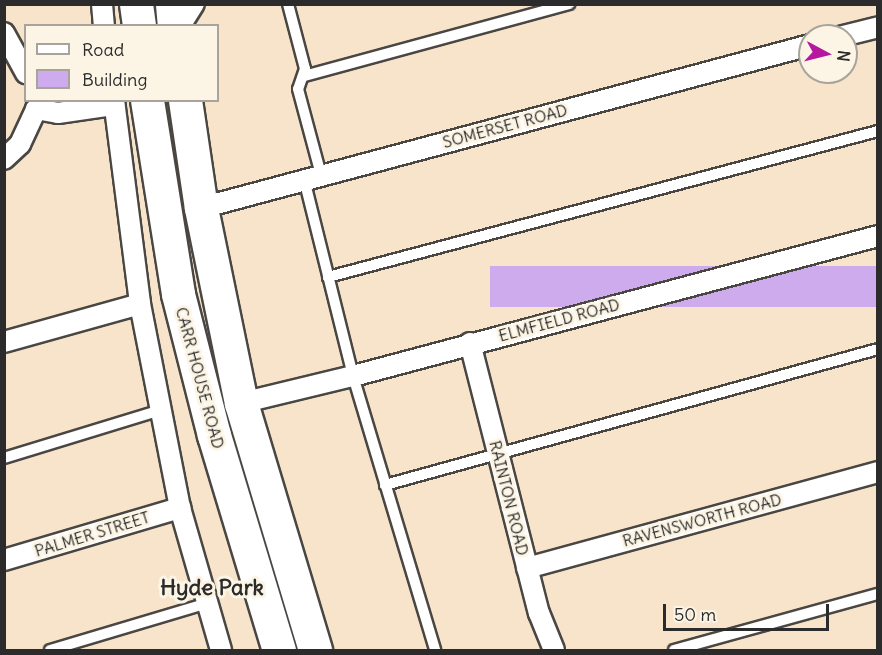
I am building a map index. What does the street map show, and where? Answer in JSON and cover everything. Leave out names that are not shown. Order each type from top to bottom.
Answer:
[{"type":"highway","points":[[136,4],[139,24]]},
{"type":"highway","points":[[172,4],[174,24]]},
{"type":"highway","name":"CARR HOUSE ROAD","points":[[147,102],[178,294],[214,435],[279,651]]},
{"type":"highway","name":"CARR HOUSE ROAD","points":[[185,102],[201,208],[241,403],[315,651]]},
{"type":"street","points":[[102,4],[104,24]]},
{"type":"street","points":[[181,24],[194,4]]},
{"type":"street","points":[[858,32],[878,27]]},
{"type":"street","points":[[4,33],[24,69]]},
{"type":"street","name":"SOMERSET ROAD","points":[[201,208],[798,48]]},
{"type":"street","points":[[4,159],[20,144],[34,105],[58,112],[114,103],[140,304],[180,508],[221,651]]},
{"type":"street","name":"ELMFIELD ROAD","points":[[241,403],[353,376],[878,236]]},
{"type":"street","points":[[4,342],[140,304]]},
{"type":"street","name":"RAINTON ROAD","points":[[470,343],[539,613],[554,651]]},
{"type":"street","name":"RAVENSWORTH ROAD","points":[[527,568],[878,472]]},
{"type":"street","name":"PALMER STREET","points":[[4,560],[180,508]]},
{"type":"lane","points":[[288,4],[305,69],[298,89],[328,277],[353,376],[435,651]]},
{"type":"lane","points":[[304,76],[569,4]]},
{"type":"lane","points":[[328,277],[878,131]]},
{"type":"lane","points":[[385,485],[878,349]]},
{"type":"lane","points":[[4,458],[161,410]]},
{"type":"lane","points":[[674,651],[878,594]]},
{"type":"lane","points":[[50,651],[208,603]]},
{"type":"building","points":[[490,266],[878,266],[878,307],[490,307]]},
{"type":"district","name":"Hyde Park","points":[[212,588]]}]
